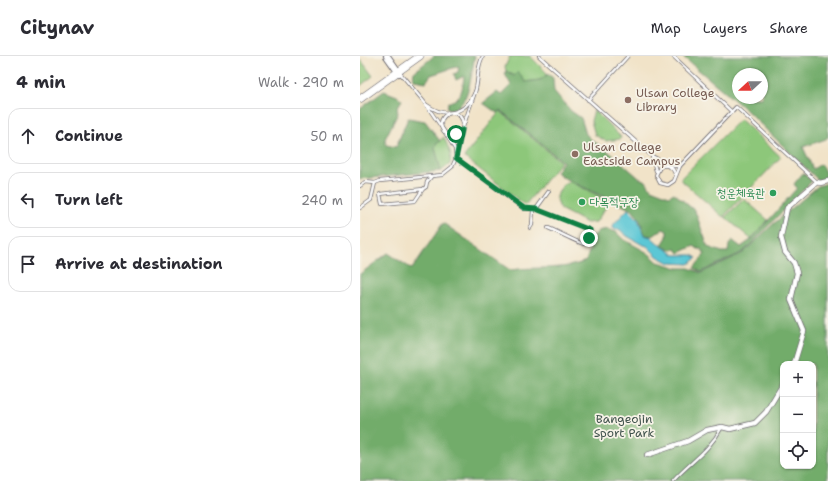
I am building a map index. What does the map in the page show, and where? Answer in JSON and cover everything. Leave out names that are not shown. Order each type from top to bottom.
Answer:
[{"type":"main road","points":[[360,99],[374,88],[399,73],[420,56]]},
{"type":"street","points":[[387,56],[399,73]]},
{"type":"street","points":[[795,361],[804,331],[791,300],[797,273],[794,263],[785,252],[781,237],[787,208],[817,182],[820,183],[828,181]]},
{"type":"street","points":[[647,455],[688,441],[707,430],[722,427],[730,430],[755,423],[766,412],[780,389]]},
{"type":"lane","points":[[360,186],[366,182],[375,183],[380,181],[442,176],[448,172],[456,158],[462,130],[475,92],[478,65],[483,56]]},
{"type":"lane","points":[[539,56],[652,156],[670,166],[676,174]]},
{"type":"lane","points":[[588,100],[628,56]]},
{"type":"lane","points":[[672,56],[732,112]]},
{"type":"lane","points":[[399,73],[425,103],[444,131],[455,149],[456,158],[524,208],[534,209],[590,230],[589,238],[584,244],[580,244],[574,238],[548,228]]},
{"type":"lane","points":[[444,131],[442,120],[450,114],[465,107],[475,92]]},
{"type":"lane","points":[[425,103],[433,110],[457,115],[462,120],[462,130]]},
{"type":"lane","points":[[652,156],[657,181],[665,185],[674,181],[680,166],[697,150],[736,107],[817,182]]},
{"type":"lane","points":[[444,131],[453,135],[462,130]]},
{"type":"lane","points":[[656,172],[663,166],[680,166]]},
{"type":"lane","points":[[422,189],[380,194],[382,204],[415,201],[422,189],[426,187],[428,178],[433,176]]},
{"type":"lane","points":[[360,208],[371,200],[375,183]]},
{"type":"lane","points":[[530,228],[532,225],[534,209],[549,191]]},
{"type":"lane","points":[[673,481],[698,459],[715,440],[722,427]]},
{"type":"green space","points":[[434,56],[475,56],[465,98],[461,105],[455,108],[447,109],[448,103],[456,99],[462,91],[464,76],[456,80],[454,74],[458,72],[459,66],[431,75],[426,82],[414,80],[413,78],[414,72]]},
{"type":"green space","points":[[510,56],[530,56],[548,74],[540,80],[525,82],[518,73],[515,76],[506,71],[505,67]]},
{"type":"green space","points":[[682,56],[828,56],[828,137],[803,147],[813,169],[821,164],[828,178],[819,181],[739,104],[768,104],[768,68],[732,68],[732,98]]},
{"type":"green space","points":[[361,60],[373,76],[360,86],[360,61]]},
{"type":"green space","points":[[506,71],[514,76],[518,72],[525,82],[540,80],[548,74],[553,78],[554,91],[571,111],[581,118],[586,134],[592,140],[614,156],[639,178],[646,181],[651,189],[669,196],[674,193],[695,211],[708,247],[722,252],[728,252],[729,245],[732,240],[741,247],[752,239],[797,188],[794,184],[803,173],[812,181],[743,252],[701,272],[694,268],[705,254],[701,249],[694,246],[679,253],[676,249],[669,250],[662,245],[667,237],[667,231],[663,229],[653,236],[645,235],[639,218],[632,210],[566,179],[556,172],[563,162],[500,110],[497,113],[483,103],[497,92],[501,95],[511,85],[505,74]]},
{"type":"green space","points":[[384,91],[397,96],[402,100],[397,108],[398,113],[385,139],[386,145],[396,147],[408,118],[425,121],[440,141],[436,144],[435,148],[441,171],[360,179],[360,109]]},
{"type":"green space","points":[[594,110],[621,137],[620,139],[606,141],[595,135],[591,121]]},
{"type":"green space","points":[[500,111],[561,162],[525,205],[464,157]]},
{"type":"green space","points":[[740,119],[781,157],[723,217],[680,179]]},
{"type":"green space","points":[[444,137],[451,154],[450,164],[441,171],[435,148],[436,144]]},
{"type":"green space","name":"다목적구장","points":[[569,181],[605,199],[606,207],[596,222],[587,223],[560,209],[556,197],[563,185]]},
{"type":"green space","name":"Bangeojin Sport Park","points":[[828,183],[828,481],[360,481],[360,274],[388,253],[412,269],[443,223],[510,270],[568,266],[586,261],[594,236],[598,231],[606,229],[616,232],[623,239],[648,253],[658,262],[678,268],[689,268],[701,273],[743,253],[771,226],[818,186]]},
{"type":"green space","points":[[744,199],[768,220],[751,239],[725,217]]},
{"type":"water","points":[[628,209],[638,219],[644,235],[651,237],[675,255],[692,255],[697,258],[689,264],[670,263],[657,256],[647,246],[627,236],[619,229],[616,230],[613,228],[613,225]]},
{"type":"place","name":"Ulsan College Library","points":[[628,100]]},
{"type":"place","name":"Ulsan College Eastside Campus","points":[[575,154]]},
{"type":"place","name":"청운체육관","points":[[773,193]]},
{"type":"place","name":"다목적구장","points":[[582,202]]},
{"type":"route","points":[[456,134],[462,130],[456,158],[524,208],[530,210],[536,209],[566,219],[590,230],[589,238]]}]
